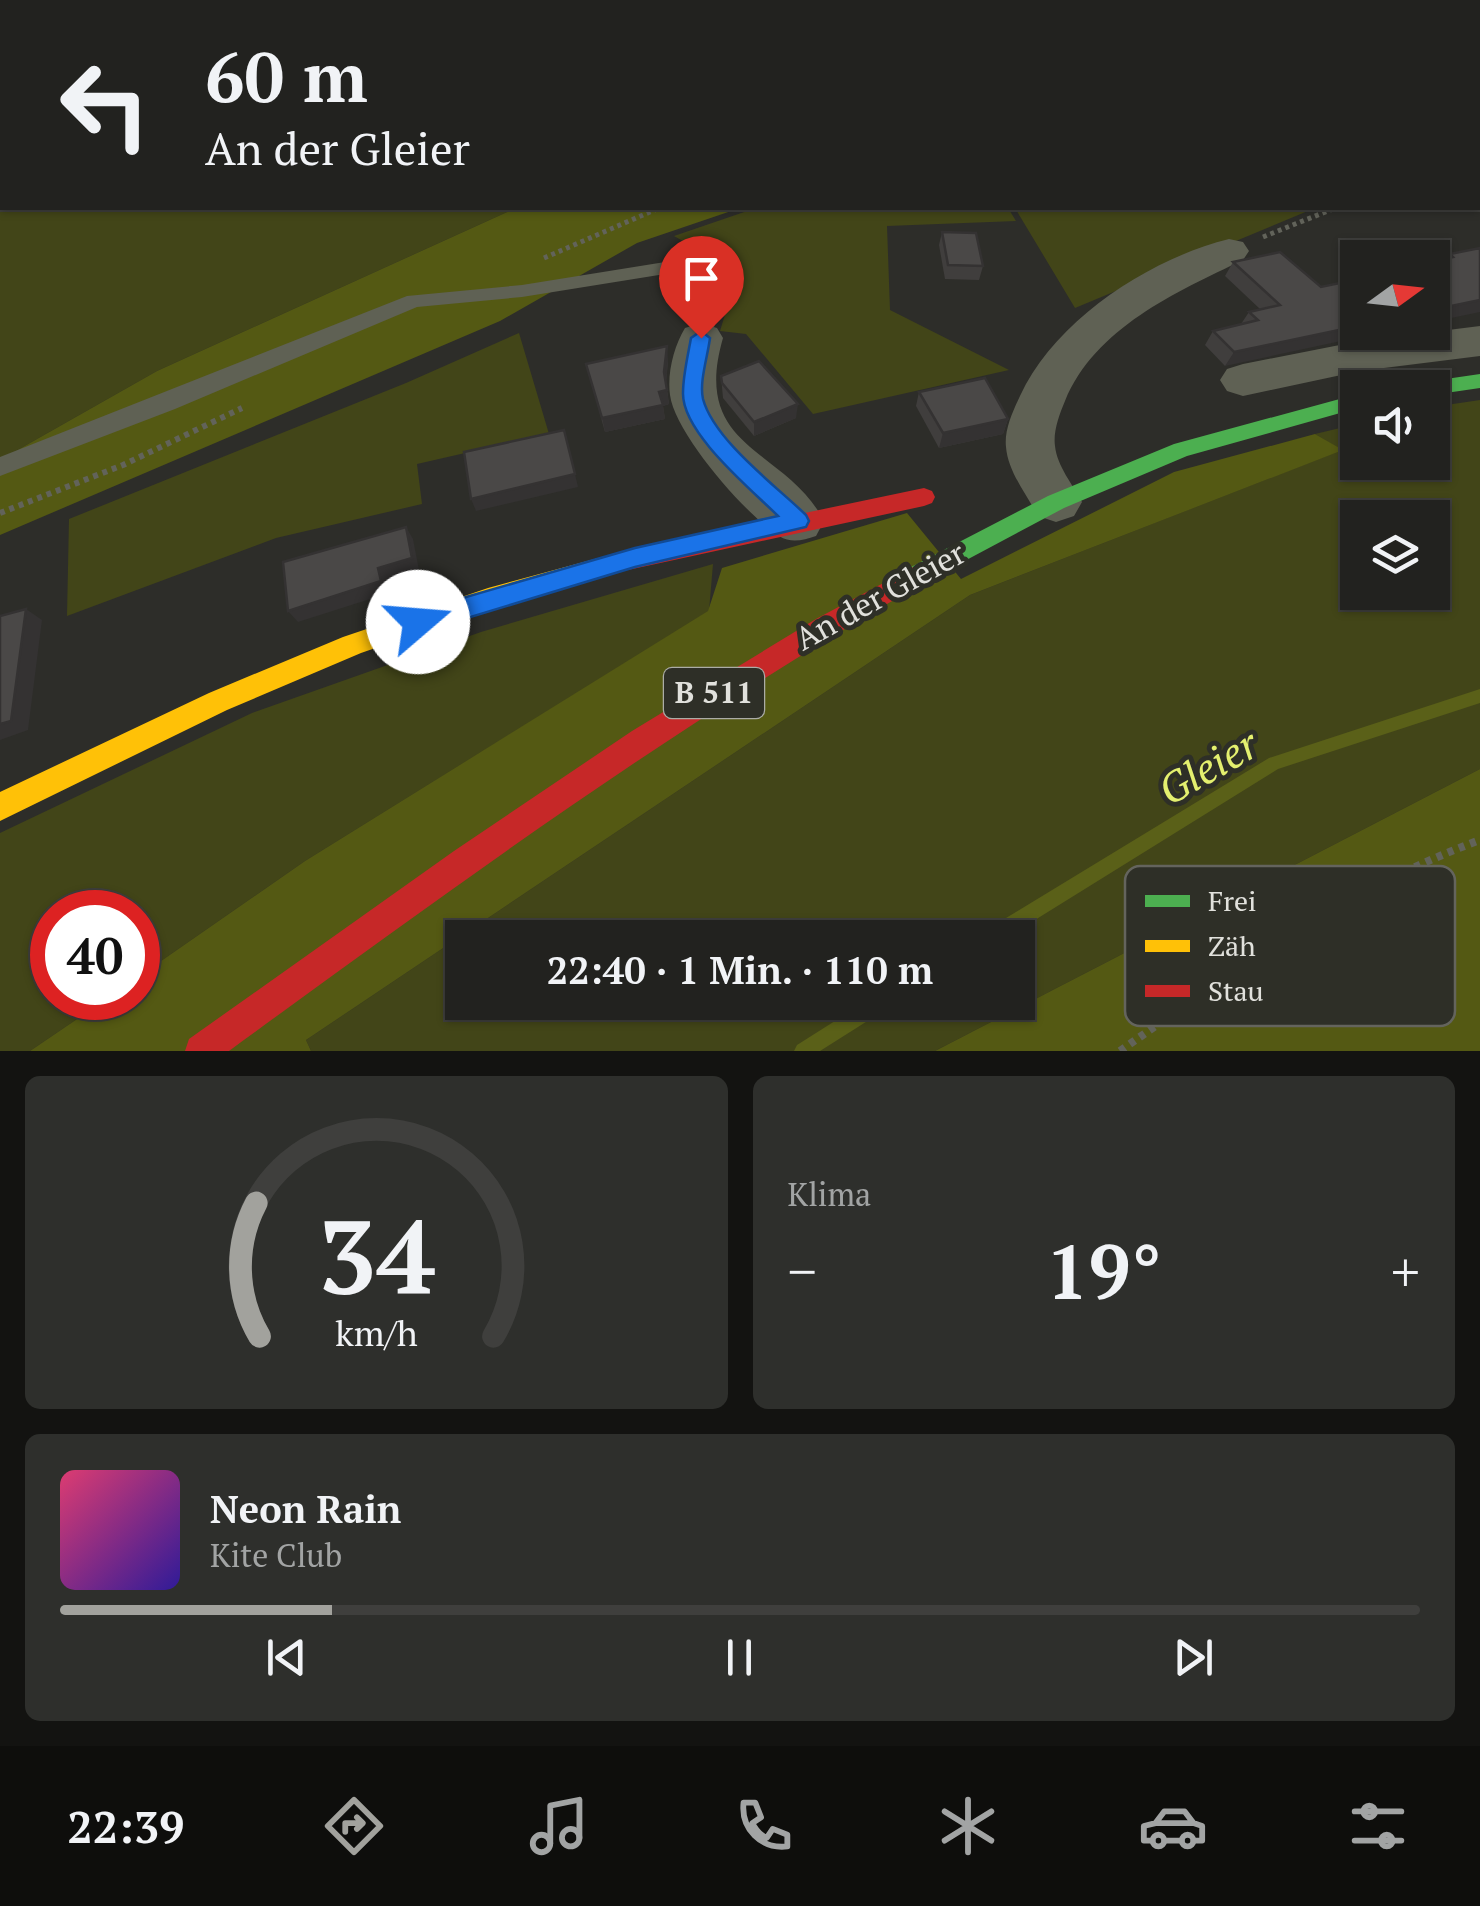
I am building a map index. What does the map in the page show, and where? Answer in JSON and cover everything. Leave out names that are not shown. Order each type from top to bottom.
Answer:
[{"type":"main road","points":[[1450,385],[1480,381]]},
{"type":"main road","name":"An der Gleier","points":[[201,1051],[609,758],[833,620],[1056,502],[1181,450],[1340,406]]},
{"type":"main road","name":"An der Gleier","points":[[0,807],[234,694],[352,645],[635,558],[924,497]]},
{"type":"street","points":[[1056,502],[1034,462],[1030,444],[1047,381],[1066,355],[1136,299],[1229,251]]},
{"type":"street","points":[[701,338],[692,396],[703,422],[798,521]]},
{"type":"street","points":[[1243,380],[1360,356],[1480,341]]},
{"type":"lane","points":[[0,467],[168,404],[414,301],[690,264],[711,270],[721,282],[701,338]]},
{"type":"path","points":[[1229,251],[1330,210]]},
{"type":"path","points":[[1412,866],[1480,840]]},
{"type":"path","points":[[1120,1051],[1156,1026]]},
{"type":"green space","points":[[0,210],[512,210],[157,371],[0,460]]},
{"type":"green space","points":[[512,210],[734,210],[637,243],[500,321],[0,535],[0,460],[157,371]]},
{"type":"green space","points":[[750,210],[1009,210],[1016,221],[887,226],[890,310],[1009,370],[813,414],[746,334],[720,331],[738,272],[674,236]]},
{"type":"green space","points":[[1016,210],[1310,210],[1075,308]]},
{"type":"green space","points":[[519,333],[549,434],[417,464],[422,504],[276,538],[67,616],[69,519],[406,383]]},
{"type":"green space","points":[[1480,400],[1480,769],[1293,866],[1125,866],[1125,953],[1035,999],[1035,920],[485,920],[970,595],[1340,451],[1340,480],[1450,480],[1450,404]]},
{"type":"green space","points":[[1340,428],[1340,449],[1315,434]]},
{"type":"green space","points":[[1315,434],[1340,448],[970,595],[485,920],[445,920],[445,947],[306,1040],[311,1051],[30,1051],[76,1020],[160,1020],[160,962],[305,861],[708,611],[722,568],[907,513],[961,579],[1174,472]]},
{"type":"green space","points":[[713,564],[709,611],[305,861],[160,962],[160,890],[30,890],[30,1020],[76,1020],[30,1051],[0,1051],[0,833],[252,713],[481,632]]},
{"type":"green space","points":[[1480,769],[1480,1051],[935,1051],[995,1020],[1035,1020],[1035,999],[1125,953],[1125,1026],[1455,1026],[1455,866],[1293,866]]},
{"type":"green space","points":[[445,947],[445,1020],[995,1020],[935,1051],[311,1051],[306,1040]]},
{"type":"building","points":[[942,232],[976,233],[983,266],[948,265]]},
{"type":"building","points":[[1480,248],[1480,300],[1450,306],[1450,254]]},
{"type":"building","points":[[1280,252],[1321,287],[1340,283],[1340,330],[1234,352],[1213,331],[1258,320],[1249,312],[1280,305],[1233,262]]},
{"type":"building","points":[[667,346],[667,390],[659,392],[663,405],[602,418],[586,364]]},
{"type":"building","points":[[759,361],[798,404],[754,422],[722,383],[721,376]]},
{"type":"building","points":[[985,378],[1008,419],[943,433],[919,392]]},
{"type":"building","points":[[564,430],[575,474],[471,499],[464,452]]},
{"type":"building","points":[[406,527],[412,558],[378,568],[381,581],[288,611],[283,562]]},
{"type":"building","points":[[26,609],[11,721],[0,724],[0,616]]},
{"type":"waterway","name":"Gleier","points":[[1018,920],[1274,763],[1480,696]]},
{"type":"waterway","name":"Gleier","points":[[803,1051],[853,1020]]},
{"type":"traffic: fast","points":[[1450,385],[1480,381]]},
{"type":"traffic: fast","points":[[919,574],[1056,502],[1181,450],[1340,406]]},
{"type":"traffic: slow","points":[[0,807],[218,701],[352,645],[488,599],[628,560]]},
{"type":"traffic: jam","points":[[628,560],[924,497]]},
{"type":"traffic: jam","points":[[201,1051],[641,740],[824,627],[919,574]]},
{"type":"route","points":[[418,622],[635,558],[798,521],[703,422],[692,396],[701,338]]}]
